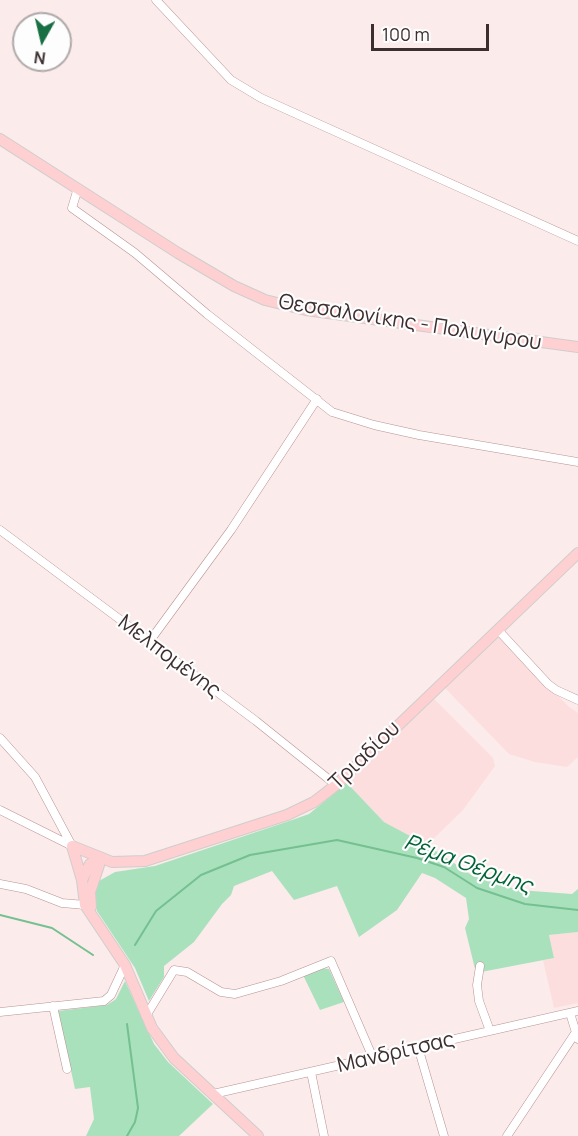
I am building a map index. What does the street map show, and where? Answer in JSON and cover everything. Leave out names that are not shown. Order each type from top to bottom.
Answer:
[{"type":"main road","name":"Θεσσαλονίκης - Πολυγύρου","points":[[0,139],[198,264],[265,300],[306,310],[578,347]]},
{"type":"main road","name":"Τριαδίου","points":[[72,846],[98,858],[116,862],[159,858],[287,815],[314,802],[336,785],[578,553]]},
{"type":"main road","points":[[72,846],[87,882],[95,922]]},
{"type":"main road","points":[[98,858],[99,865],[87,882],[85,905],[125,965],[146,1016],[165,1048],[258,1136]]},
{"type":"main road","points":[[87,882],[116,862]]},
{"type":"street","points":[[156,0],[231,80],[261,98],[578,241]]},
{"type":"street","points":[[78,188],[72,208],[135,253],[207,314],[332,412],[374,425],[578,462]]},
{"type":"street","points":[[149,642],[231,530],[318,399]]},
{"type":"street","name":"Μελπομένης","points":[[0,531],[336,785]]},
{"type":"street","points":[[499,631],[548,684],[578,700]]},
{"type":"street","points":[[0,738],[35,777],[72,846]]},
{"type":"street","points":[[0,810],[72,846]]},
{"type":"street","points":[[0,884],[26,889],[62,903],[85,905]]},
{"type":"street","points":[[146,1016],[171,973],[176,969],[193,975],[221,992],[235,994],[267,986],[331,961],[373,1058]]},
{"type":"street","points":[[0,1012],[108,999],[125,965]]},
{"type":"street","points":[[480,966],[477,985],[479,1001],[490,1031]]},
{"type":"street","points":[[53,1006],[67,1069]]},
{"type":"street","points":[[507,1136],[577,1034],[574,1012]]},
{"type":"street","name":"Μανδρίτσας","points":[[213,1094],[574,1012]]},
{"type":"street","points":[[418,1047],[442,1136]]},
{"type":"street","points":[[311,1072],[324,1136]]},
{"type":"shaded area","points":[[499,636],[568,706],[578,713],[578,757],[567,767],[535,762],[509,754],[445,688]]},
{"type":"shaded area","points":[[434,699],[493,758],[495,766],[463,810],[427,845],[384,822],[347,783]]},
{"type":"shaded area","points":[[578,932],[578,1003],[554,1008],[543,960],[554,958],[549,935]]},
{"type":"green space","points":[[347,783],[384,822],[427,845],[473,876],[519,890],[572,894],[578,889],[578,932],[549,935],[554,958],[476,973],[465,928],[469,919],[466,898],[435,878],[422,873],[397,910],[359,937],[337,886],[294,900],[272,871],[234,886],[231,895],[194,942],[164,966],[164,977],[149,1001],[135,968],[97,911],[93,894],[99,881],[115,872],[155,866],[309,814]]},
{"type":"green space","points":[[319,968],[329,969],[344,1002],[320,1010],[303,975]]},
{"type":"green space","points":[[125,981],[154,1044],[168,1062],[213,1104],[179,1136],[86,1136],[94,1119],[90,1087],[75,1089],[58,1011],[107,1005],[116,999]]},
{"type":"waterway","name":"Ρέμα Θέρμης","points":[[135,945],[156,911],[201,875],[250,855],[337,840],[417,858],[444,867],[477,888],[525,904],[578,910]]},
{"type":"waterway","points":[[0,915],[52,928],[93,955]]},
{"type":"waterway","points":[[127,1024],[138,1108],[135,1122],[127,1136]]}]
